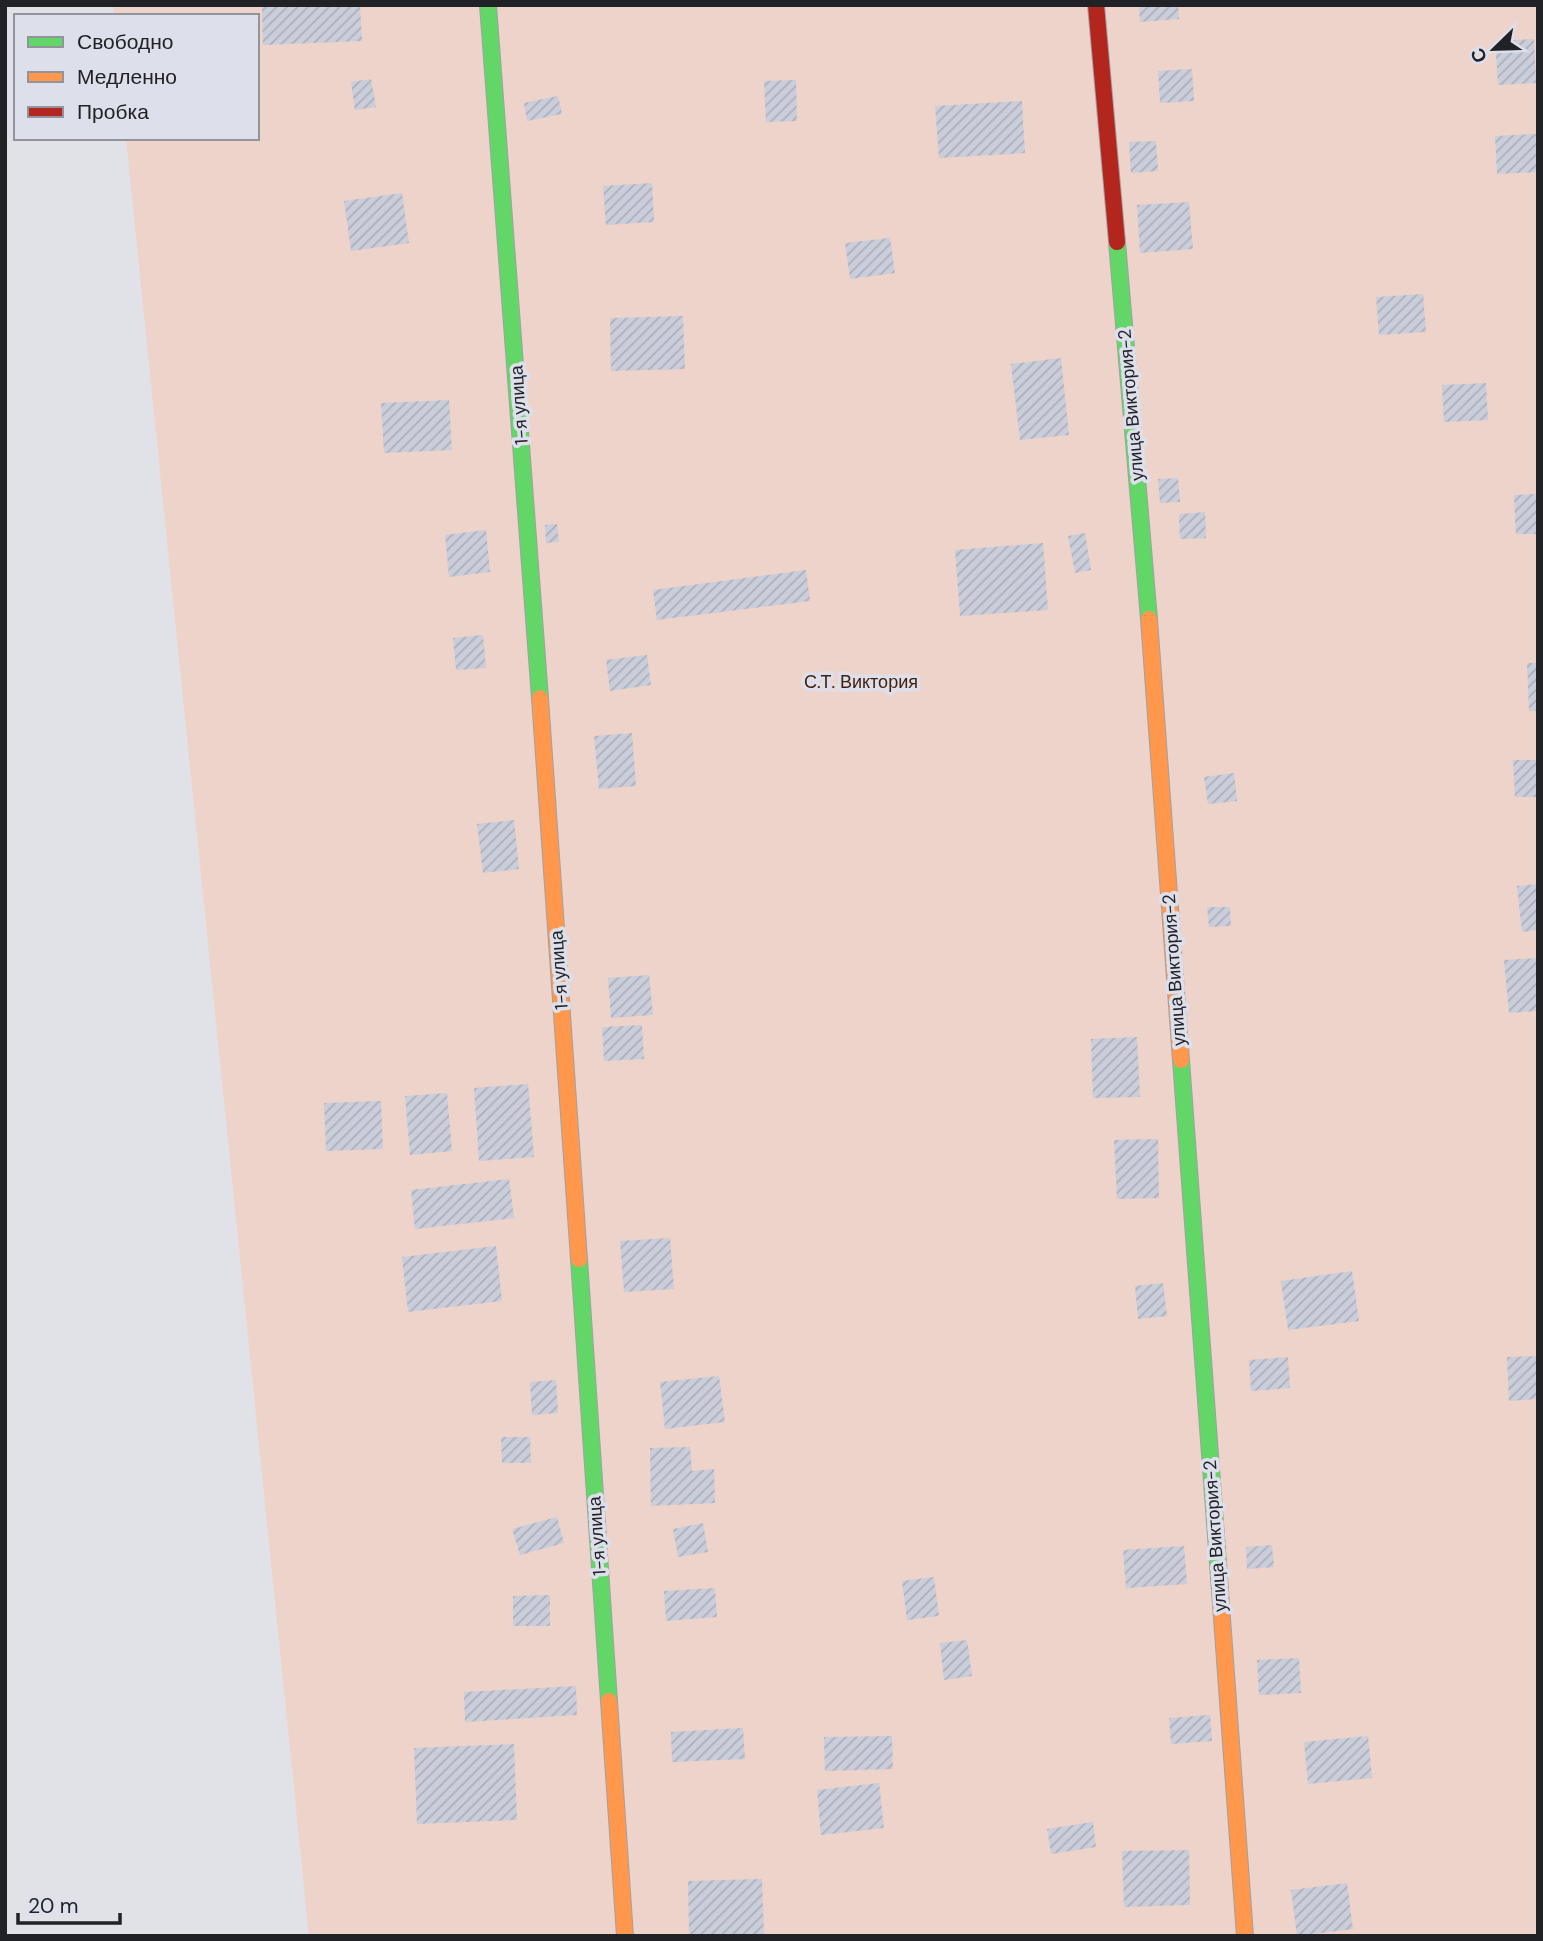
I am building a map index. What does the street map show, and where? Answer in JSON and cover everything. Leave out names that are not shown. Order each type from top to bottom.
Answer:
[{"type":"street","name":"1-я улица","points":[[488,5],[527,504],[625,1936]]},
{"type":"street","name":"улица Виктория-2","points":[[1096,5],[1145,566],[1245,1936]]},
{"type":"green space","name":"С.Т. Виктория","points":[[113,5],[1538,5],[1538,1936],[309,1936],[126,140],[259,140],[259,14],[114,14]]},
{"type":"building","points":[[262,5],[360,5],[362,41],[263,45]]},
{"type":"building","points":[[1139,5],[1178,5],[1179,19],[1140,22]]},
{"type":"building","points":[[1534,39],[1536,83],[1498,85],[1495,41]]},
{"type":"building","points":[[1192,69],[1194,101],[1160,103],[1158,71]]},
{"type":"building","points":[[371,79],[376,107],[355,110],[351,82]]},
{"type":"building","points":[[796,80],[797,121],[766,122],[764,81]]},
{"type":"building","points":[[558,96],[562,114],[527,121],[524,103]]},
{"type":"building","points":[[1022,101],[1025,153],[939,158],[935,106]]},
{"type":"building","points":[[1536,134],[1538,172],[1497,174],[1495,136]]},
{"type":"building","points":[[1156,141],[1158,171],[1131,173],[1129,142]]},
{"type":"building","points":[[652,183],[654,222],[606,225],[603,186]]},
{"type":"building","points":[[402,193],[409,243],[351,251],[344,201]]},
{"type":"building","points":[[1189,202],[1193,249],[1140,253],[1137,205]]},
{"type":"building","points":[[890,238],[895,273],[850,279],[845,243]]},
{"type":"building","points":[[1423,294],[1426,332],[1379,335],[1376,297]]},
{"type":"building","points":[[683,316],[685,369],[611,371],[610,318]]},
{"type":"building","points":[[1061,358],[1069,435],[1020,440],[1011,364]]},
{"type":"building","points":[[1486,383],[1488,420],[1444,422],[1442,385]]},
{"type":"building","points":[[449,400],[452,450],[384,453],[381,403]]},
{"type":"building","points":[[1178,478],[1180,502],[1160,503],[1158,479]]},
{"type":"building","points":[[1538,494],[1538,534],[1516,534],[1514,495]]},
{"type":"building","points":[[1205,512],[1206,538],[1180,539],[1179,514]]},
{"type":"building","points":[[557,524],[559,542],[546,543],[545,525]]},
{"type":"building","points":[[486,530],[490,572],[449,577],[445,535]]},
{"type":"building","points":[[1085,533],[1091,570],[1075,573],[1068,536]]},
{"type":"building","points":[[1043,543],[1048,610],[960,616],[955,550]]},
{"type":"building","points":[[806,570],[810,601],[657,620],[653,590]]},
{"type":"building","points":[[483,635],[486,668],[456,670],[453,638]]},
{"type":"building","points":[[647,655],[651,685],[610,691],[606,660]]},
{"type":"building","points":[[1527,663],[1538,663],[1538,711],[1529,711]]},
{"type":"building","points":[[632,733],[636,786],[599,789],[594,736]]},
{"type":"building","points":[[1513,760],[1538,760],[1538,797],[1515,797]]},
{"type":"building","points":[[1234,773],[1237,801],[1208,804],[1204,777]]},
{"type":"building","points":[[514,820],[519,869],[483,873],[477,824]]},
{"type":"building","points":[[1538,884],[1538,930],[1522,932],[1517,886]]},
{"type":"building","points":[[1207,907],[1230,907],[1231,926],[1209,927]]},
{"type":"building","points":[[1538,958],[1538,1011],[1509,1013],[1504,960]]},
{"type":"building","points":[[649,975],[653,1015],[611,1018],[608,978]]},
{"type":"building","points":[[642,1025],[644,1059],[604,1061],[602,1027]]},
{"type":"building","points":[[1137,1037],[1140,1097],[1093,1098],[1091,1039]]},
{"type":"building","points":[[528,1084],[534,1157],[479,1161],[474,1088]]},
{"type":"building","points":[[447,1093],[452,1151],[410,1155],[405,1096]]},
{"type":"building","points":[[381,1101],[383,1149],[326,1151],[324,1103]]},
{"type":"building","points":[[1158,1139],[1159,1198],[1117,1199],[1114,1140]]},
{"type":"building","points":[[509,1179],[514,1218],[415,1229],[411,1190]]},
{"type":"building","points":[[670,1238],[674,1289],[624,1292],[620,1241]]},
{"type":"building","points":[[496,1246],[502,1301],[408,1312],[402,1257]]},
{"type":"building","points":[[1352,1271],[1359,1321],[1288,1330],[1281,1281]]},
{"type":"building","points":[[1163,1283],[1167,1316],[1138,1319],[1135,1286]]},
{"type":"building","points":[[1538,1356],[1538,1399],[1509,1401],[1507,1357]]},
{"type":"building","points":[[1288,1357],[1290,1388],[1251,1391],[1249,1360]]},
{"type":"building","points":[[719,1376],[725,1422],[665,1429],[660,1382]]},
{"type":"building","points":[[556,1380],[558,1413],[532,1415],[530,1382]]},
{"type":"building","points":[[501,1437],[530,1437],[531,1463],[502,1463]]},
{"type":"building","points":[[690,1447],[692,1471],[714,1469],[715,1503],[651,1506],[650,1448]]},
{"type":"building","points":[[557,1517],[564,1543],[520,1555],[512,1529]]},
{"type":"building","points":[[703,1523],[708,1552],[678,1557],[673,1529]]},
{"type":"building","points":[[1272,1545],[1274,1567],[1247,1569],[1246,1547]]},
{"type":"building","points":[[1184,1546],[1187,1584],[1126,1588],[1123,1550]]},
{"type":"building","points":[[934,1577],[939,1616],[907,1620],[902,1581]]},
{"type":"building","points":[[715,1588],[717,1617],[666,1621],[664,1591]]},
{"type":"building","points":[[550,1595],[550,1626],[513,1626],[513,1596]]},
{"type":"building","points":[[967,1640],[972,1676],[944,1680],[940,1643]]},
{"type":"building","points":[[1299,1658],[1301,1693],[1259,1695],[1257,1660]]},
{"type":"building","points":[[576,1686],[577,1715],[465,1722],[464,1692]]},
{"type":"building","points":[[1210,1715],[1212,1741],[1171,1744],[1169,1718]]},
{"type":"building","points":[[743,1728],[745,1759],[672,1762],[671,1732]]},
{"type":"building","points":[[892,1736],[893,1769],[825,1771],[824,1737]]},
{"type":"building","points":[[1368,1736],[1372,1778],[1308,1784],[1304,1742]]},
{"type":"building","points":[[514,1744],[517,1820],[417,1824],[414,1748]]},
{"type":"building","points":[[879,1783],[884,1828],[821,1835],[817,1790]]},
{"type":"building","points":[[1093,1822],[1096,1847],[1051,1854],[1047,1829]]},
{"type":"building","points":[[1189,1850],[1190,1905],[1124,1907],[1122,1851]]},
{"type":"building","points":[[762,1879],[764,1936],[689,1936],[688,1881]]},
{"type":"building","points":[[1347,1883],[1353,1929],[1297,1936],[1291,1890]]},
{"type":"traffic: fast","points":[[488,5],[540,698]]},
{"type":"traffic: fast","points":[[1117,242],[1149,619]]},
{"type":"traffic: fast","points":[[1181,1060],[1219,1577]]},
{"type":"traffic: fast","points":[[579,1259],[609,1701]]},
{"type":"traffic: slow","points":[[1149,619],[1181,1060]]},
{"type":"traffic: slow","points":[[540,698],[579,1259]]},
{"type":"traffic: slow","points":[[1219,1577],[1245,1936]]},
{"type":"traffic: slow","points":[[609,1701],[625,1936]]},
{"type":"traffic: jam","points":[[1096,5],[1117,242]]}]
